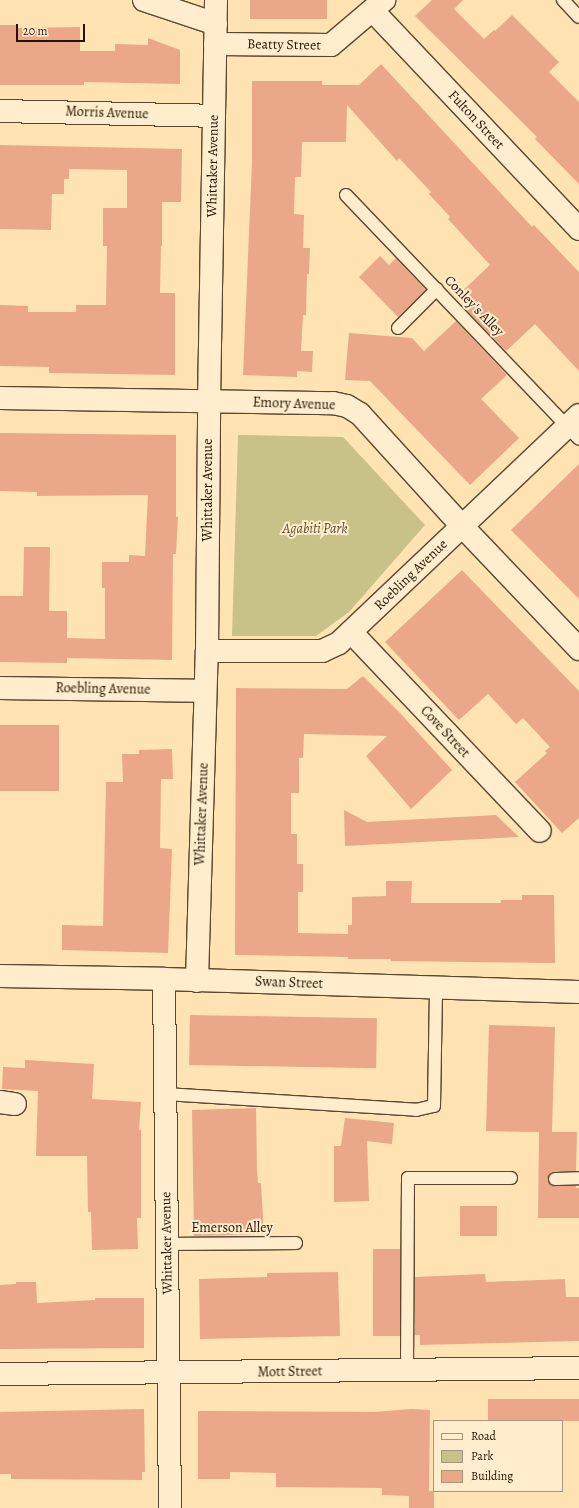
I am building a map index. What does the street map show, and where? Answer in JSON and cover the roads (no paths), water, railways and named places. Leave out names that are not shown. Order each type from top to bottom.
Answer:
[{"type":"street","name":"Beatty Street","points":[[144,0],[216,34],[331,45],[378,5]]},
{"type":"street","name":"Whittaker Avenue","points":[[198,981],[207,650],[209,402],[216,0]]},
{"type":"street","name":"Fulton Street","points":[[378,5],[579,229]]},
{"type":"street","name":"Morris Avenue","points":[[0,111],[214,116]]},
{"type":"street","name":"Emory Avenue","points":[[0,398],[333,403],[347,406],[360,414],[462,526],[579,649]]},
{"type":"street","name":"Roebling Avenue","points":[[207,650],[283,652],[322,651],[339,643],[462,526],[575,427]]},
{"type":"street","name":"Cove Street","points":[[351,632],[540,832]]},
{"type":"street","name":"Roebling Avenue","points":[[0,688],[206,691]]},
{"type":"street","name":"Swan Street","points":[[0,976],[164,979],[579,992]]},
{"type":"street","name":"Whittaker Avenue","points":[[164,979],[170,1508]]},
{"type":"street","name":"Mott Street","points":[[0,1374],[579,1368]]},
{"type":"lane","points":[[563,0],[579,17]]},
{"type":"lane","name":"Conley's Alley","points":[[346,195],[437,289],[575,427]]},
{"type":"lane","points":[[398,328],[437,289]]},
{"type":"lane","points":[[165,1094],[416,1110],[434,1106],[436,988]]},
{"type":"lane","points":[[407,1369],[408,1178],[511,1178]]},
{"type":"lane","points":[[555,1179],[579,1178]]},
{"type":"lane","name":"Emerson Alley","points":[[167,1244],[296,1243]]},
{"type":"park label","name":"Agabiti Park","points":[[315,529]]}]
